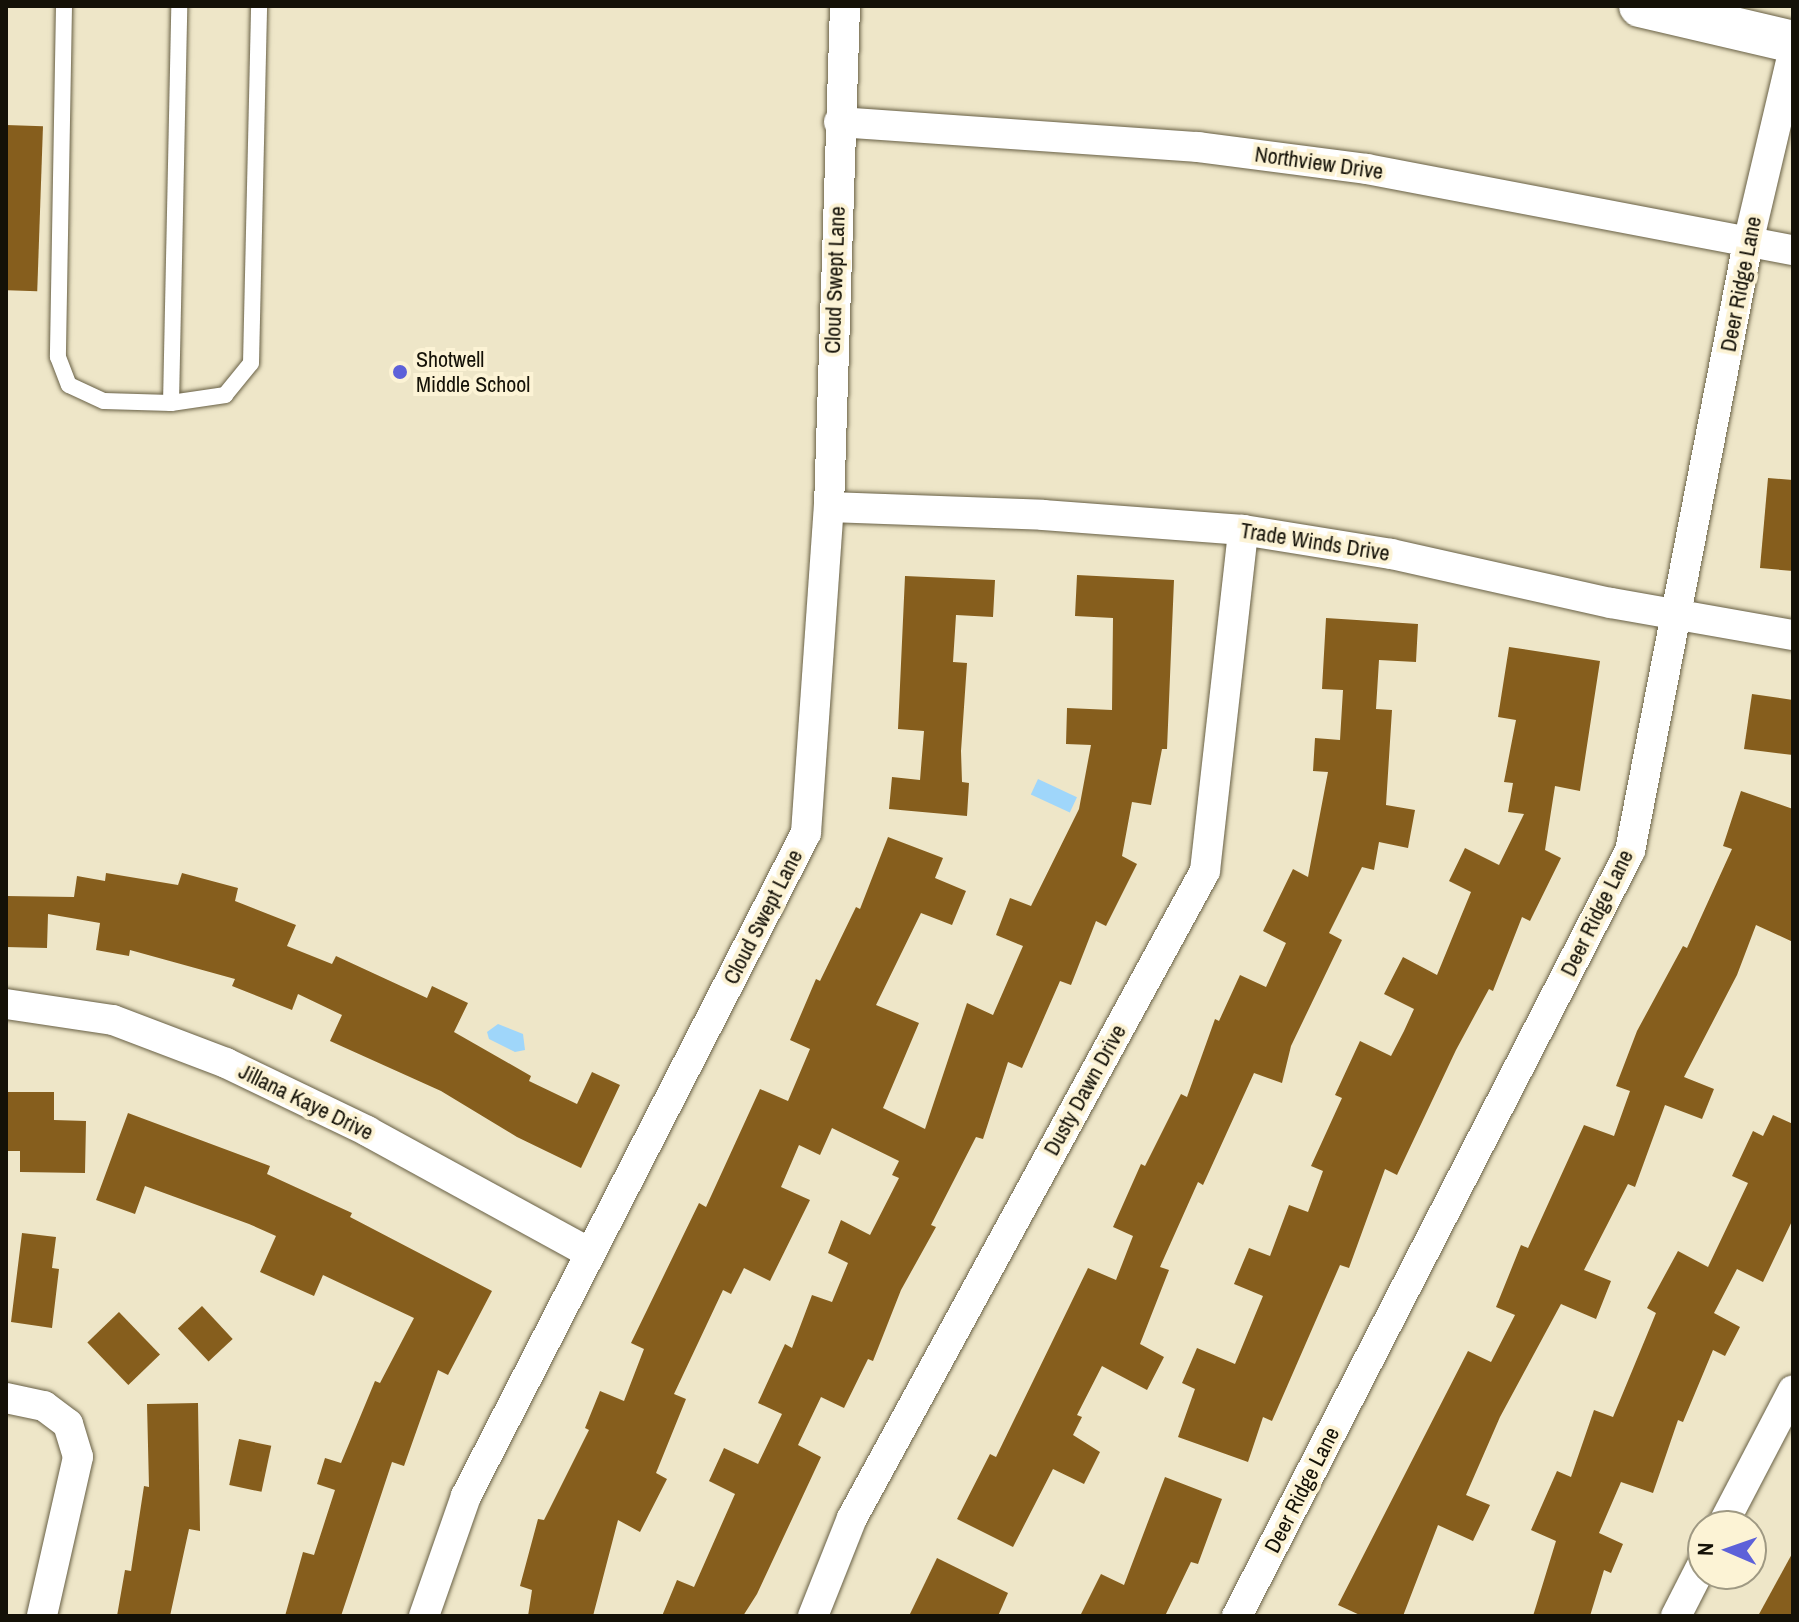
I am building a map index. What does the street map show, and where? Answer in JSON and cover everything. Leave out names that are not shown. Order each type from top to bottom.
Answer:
[{"type":"main road","points":[[1640,6],[1793,42]]},
{"type":"street","name":"Cloud Swept Lane","points":[[424,1616],[466,1496],[588,1252],[806,833],[829,507],[845,6]]},
{"type":"street","name":"Deer Ridge Lane","points":[[1237,1616],[1630,851],[1748,243],[1793,53]]},
{"type":"street","name":"Northview Drive","points":[[839,122],[1198,147],[1367,169],[1793,250]]},
{"type":"street","name":"Trade Winds Drive","points":[[829,507],[1043,515],[1243,530],[1391,554],[1678,616],[1793,635]]},
{"type":"street","name":"Dusty Dawn Drive","points":[[813,1616],[852,1518],[1205,871],[1243,530]]},
{"type":"street","name":"Jillana Kaye Drive","points":[[6,1004],[113,1020],[226,1063],[367,1131],[588,1252]]},
{"type":"street","points":[[1730,1510],[1793,1390]]},
{"type":"street","points":[[6,1398],[44,1406],[68,1424],[78,1457],[76,1481],[42,1616]]},
{"type":"street","points":[[1676,1616],[1689,1590]]},
{"type":"lane","points":[[64,6],[58,357],[69,385],[104,401],[171,403],[225,395],[251,363],[259,6]]},
{"type":"lane","points":[[171,403],[179,6]]},
{"type":"water","points":[[1038,779],[1077,797],[1070,813],[1031,794]]},
{"type":"water","points":[[498,1024],[523,1034],[525,1050],[515,1052],[489,1039],[487,1032]]},
{"type":"building","points":[[6,125],[43,126],[37,291],[6,290]]},
{"type":"building","points":[[1768,478],[1793,480],[1793,571],[1760,568]]},
{"type":"building","points":[[1077,575],[1174,580],[1167,749],[1162,749],[1151,805],[1132,802],[1122,856],[1137,864],[1106,926],[1096,921],[1071,985],[1060,981],[1022,1068],[1008,1062],[983,1139],[976,1137],[931,1225],[936,1227],[901,1290],[873,1361],[868,1359],[844,1408],[821,1397],[798,1445],[821,1457],[757,1594],[743,1616],[662,1616],[677,1580],[694,1587],[735,1494],[709,1481],[724,1448],[758,1464],[782,1414],[758,1403],[785,1344],[792,1348],[812,1295],[832,1302],[848,1263],[828,1253],[841,1220],[870,1235],[899,1178],[892,1175],[899,1161],[832,1128],[820,1155],[799,1145],[781,1187],[810,1200],[770,1281],[744,1268],[731,1294],[723,1290],[674,1394],[686,1399],[656,1473],[667,1479],[640,1532],[618,1520],[593,1616],[528,1616],[532,1590],[520,1586],[538,1519],[544,1520],[589,1430],[585,1428],[600,1391],[624,1401],[644,1349],[631,1343],[699,1203],[706,1207],[760,1089],[788,1101],[810,1049],[790,1040],[816,979],[820,981],[856,907],[860,909],[888,837],[943,858],[935,878],[966,891],[952,925],[921,913],[876,1005],[919,1023],[883,1108],[925,1129],[967,1003],[993,1015],[1023,946],[996,935],[1010,898],[1031,906],[1079,809],[1091,745],[1066,744],[1067,708],[1112,710],[1113,618],[1075,616]]},
{"type":"building","points":[[905,576],[995,580],[993,617],[956,615],[953,662],[967,663],[961,751],[962,782],[969,783],[967,816],[889,809],[892,777],[920,780],[924,731],[898,729]]},
{"type":"building","points":[[1326,618],[1418,624],[1416,662],[1379,660],[1376,709],[1392,710],[1386,805],[1415,810],[1408,848],[1379,842],[1374,870],[1362,867],[1329,933],[1342,940],[1291,1046],[1282,1083],[1254,1073],[1203,1185],[1198,1182],[1160,1267],[1169,1270],[1140,1344],[1164,1357],[1147,1390],[1102,1366],[1077,1415],[1082,1417],[1073,1435],[1100,1452],[1084,1484],[1053,1469],[1013,1547],[957,1519],[990,1454],[996,1457],[1088,1268],[1116,1280],[1133,1236],[1113,1227],[1141,1164],[1145,1166],[1181,1094],[1187,1097],[1215,1019],[1219,1021],[1240,975],[1266,987],[1286,943],[1263,931],[1293,869],[1308,877],[1328,772],[1313,771],[1315,738],[1340,740],[1343,690],[1322,689]]},
{"type":"building","points":[[1509,647],[1600,661],[1580,791],[1555,786],[1545,850],[1561,858],[1530,921],[1522,917],[1493,991],[1489,989],[1456,1050],[1397,1175],[1385,1169],[1349,1268],[1340,1265],[1272,1421],[1263,1417],[1248,1462],[1178,1437],[1195,1389],[1182,1383],[1197,1348],[1235,1364],[1263,1296],[1234,1284],[1249,1248],[1270,1256],[1289,1205],[1308,1212],[1323,1171],[1311,1166],[1342,1098],[1335,1095],[1360,1041],[1391,1056],[1404,1031],[1414,1009],[1384,994],[1403,957],[1437,975],[1471,892],[1449,881],[1465,848],[1499,865],[1524,814],[1508,812],[1513,783],[1504,782],[1516,720],[1498,717]]},
{"type":"building","points":[[1752,694],[1793,700],[1793,755],[1744,749]]},
{"type":"building","points":[[1741,791],[1793,809],[1793,942],[1756,925],[1737,975],[1684,1077],[1714,1089],[1702,1119],[1665,1105],[1635,1187],[1628,1184],[1584,1270],[1611,1281],[1596,1319],[1561,1304],[1500,1417],[1466,1495],[1490,1505],[1473,1541],[1438,1525],[1403,1616],[1362,1616],[1338,1605],[1468,1351],[1491,1362],[1515,1315],[1496,1307],[1521,1245],[1528,1248],[1584,1125],[1614,1136],[1630,1091],[1616,1086],[1637,1031],[1683,946],[1687,948],[1732,849],[1723,846]]},
{"type":"building","points":[[106,873],[178,885],[182,873],[238,888],[235,901],[296,925],[287,946],[332,964],[336,956],[427,998],[432,986],[468,1003],[454,1032],[531,1076],[529,1081],[577,1104],[592,1072],[620,1085],[581,1168],[517,1137],[441,1091],[330,1041],[342,1015],[298,994],[292,1010],[232,986],[235,979],[130,950],[129,956],[96,950],[100,923],[48,914],[47,948],[6,947],[6,896],[74,897],[77,876],[105,881]]},
{"type":"building","points":[[6,1092],[54,1092],[54,1120],[86,1121],[85,1173],[20,1172],[20,1151],[6,1151]]},
{"type":"building","points":[[128,1113],[270,1166],[267,1174],[352,1213],[350,1217],[492,1291],[448,1375],[438,1370],[404,1466],[392,1462],[341,1616],[285,1616],[303,1552],[314,1555],[335,1490],[317,1484],[325,1458],[341,1463],[375,1381],[380,1383],[414,1318],[323,1275],[314,1296],[260,1272],[276,1236],[249,1224],[145,1186],[135,1214],[96,1200]]},
{"type":"building","points":[[1773,1115],[1793,1124],[1793,1219],[1763,1282],[1737,1269],[1714,1313],[1740,1327],[1725,1356],[1713,1350],[1683,1422],[1678,1420],[1653,1493],[1621,1482],[1599,1533],[1623,1544],[1611,1573],[1604,1570],[1590,1616],[1533,1616],[1556,1541],[1531,1530],[1557,1471],[1571,1477],[1594,1410],[1613,1417],[1656,1313],[1647,1308],[1678,1251],[1708,1267],[1748,1183],[1732,1176],[1753,1131],[1763,1136]]},
{"type":"building","points":[[22,1233],[56,1237],[52,1268],[59,1269],[52,1328],[11,1322]]},
{"type":"building","points":[[202,1306],[233,1339],[209,1361],[178,1329]]},
{"type":"building","points":[[119,1312],[160,1354],[128,1385],[87,1343]]},
{"type":"building","points":[[198,1403],[200,1531],[189,1529],[170,1616],[117,1616],[125,1570],[131,1571],[144,1486],[149,1487],[147,1404]]},
{"type":"building","points":[[239,1439],[271,1446],[262,1492],[229,1485]]},
{"type":"building","points":[[1165,1477],[1222,1499],[1198,1564],[1191,1562],[1165,1616],[1080,1616],[1101,1574],[1124,1585]]},
{"type":"building","points":[[1793,1552],[1793,1616],[1758,1616]]},
{"type":"building","points":[[937,1558],[1008,1593],[998,1616],[909,1616]]},
{"type":"place","name":"Shotwell Middle School","points":[[400,372]]}]
